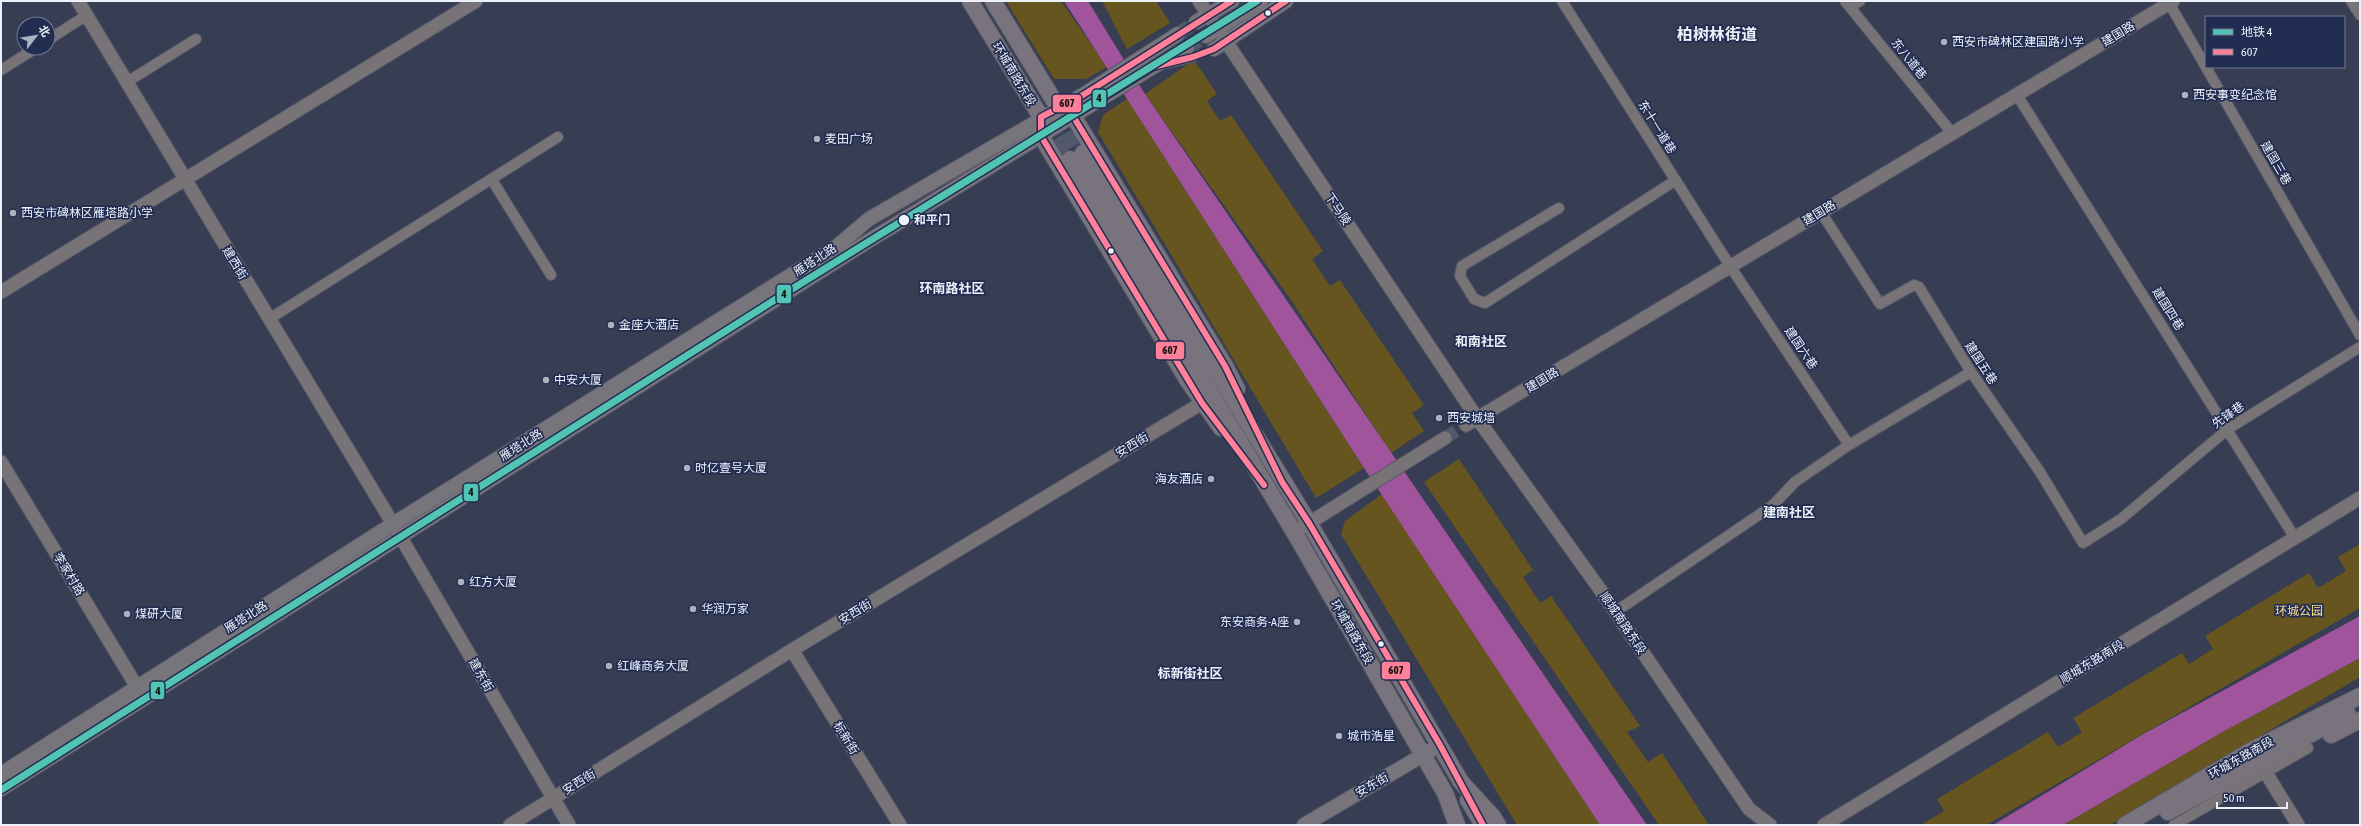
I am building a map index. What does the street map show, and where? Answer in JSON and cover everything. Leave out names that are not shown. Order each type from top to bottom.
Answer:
[{"type":"main road","name":"环城南路东段","points":[[970,1],[1041,117],[1041,136],[1202,403],[1270,493]]},
{"type":"main road","name":"环城南路东段","points":[[993,1],[1059,109]]},
{"type":"main road","points":[[1202,19],[1232,1]]},
{"type":"main road","points":[[1212,33],[1261,1]]},
{"type":"main road","points":[[1220,45],[1286,1]]},
{"type":"main road","points":[[1087,100],[1145,55],[1178,34]]},
{"type":"main road","points":[[1087,100],[1153,67],[1190,53]]},
{"type":"main road","name":"雁塔北路","points":[[1,774],[393,524],[836,247],[869,219],[1041,117],[1059,109],[1087,100]]},
{"type":"main road","name":"雁塔北路","points":[[1,789],[401,538],[850,253],[1073,116],[1087,100]]},
{"type":"main road","points":[[1059,109],[1073,116]]},
{"type":"main road","name":"环城南路东段","points":[[1073,116],[1225,366],[1282,482]]},
{"type":"main road","name":"环城南路东段","points":[[1466,825],[1445,793],[1270,493],[1077,156],[1309,523],[1461,782],[1498,825]]},
{"type":"main road","points":[[2260,761],[2360,686]]},
{"type":"main road","name":"环城东路南段","points":[[2125,825],[2260,761],[2360,696]]},
{"type":"main road","name":"环城东路南段","points":[[2144,825],[2360,707]]},
{"type":"main road","points":[[2260,761],[2308,748],[2360,720]]},
{"type":"main road","name":"安东街","points":[[1304,825],[1440,745]]},
{"type":"main road","name":"环城南路东段","points":[[1461,782],[1462,790],[1483,825]]},
{"type":"main road","name":"环城南路东段","points":[[1445,793],[1457,825]]},
{"type":"street","name":"建西街","points":[[78,1],[393,524]]},
{"type":"street","points":[[1,292],[476,1]]},
{"type":"street","name":"下马陵","points":[[1198,1],[1202,19],[1472,422]]},
{"type":"street","name":"东十一道巷","points":[[1562,1],[1730,266]]},
{"type":"street","points":[[1848,4],[1860,1]]},
{"type":"street","points":[[2351,1],[2360,15]]},
{"type":"street","name":"建国路","points":[[1472,422],[2171,2]]},
{"type":"street","name":"建国三巷","points":[[2171,2],[2205,62]]},
{"type":"street","name":"东八道巷","points":[[1848,4],[1952,134]]},
{"type":"street","points":[[56,35],[87,15]]},
{"type":"street","points":[[127,82],[196,39]]},
{"type":"street","points":[[1,70],[23,56]]},
{"type":"street","name":"建国三巷","points":[[2208,68],[2360,335]]},
{"type":"street","name":"建国四巷","points":[[2017,94],[2295,538]]},
{"type":"street","points":[[269,319],[492,180],[558,137]]},
{"type":"street","points":[[492,180],[550,275]]},
{"type":"street","points":[[1559,208],[1462,266],[1460,276],[1474,299],[1485,303],[1676,180]]},
{"type":"street","name":"建国五巷","points":[[1821,212],[1880,304],[1909,287],[1914,285],[1919,287],[1971,372],[2040,472],[2084,543],[2121,519]]},
{"type":"street","name":"建国六巷","points":[[1730,266],[1849,445]]},
{"type":"street","name":"先锋巷","points":[[2121,519],[2228,429],[2360,347]]},
{"type":"street","points":[[1615,612],[1772,506],[1795,482],[1849,445],[1971,372]]},
{"type":"street","name":"安西街","points":[[510,825],[792,650],[1202,403]]},
{"type":"street","name":"顺城南路东段","points":[[1472,422],[1615,612],[1749,809],[1770,825]]},
{"type":"street","points":[[1294,532],[1445,438]]},
{"type":"street","name":"李家村路","points":[[1,462],[136,687]]},
{"type":"street","name":"顺城东路南段","points":[[1824,825],[2360,498]]},
{"type":"street","name":"建东街","points":[[393,524],[569,825]]},
{"type":"street","name":"标新街","points":[[792,650],[900,825]]},
{"type":"street","points":[[2174,825],[2260,761],[2298,825]]},
{"type":"green space","points":[[1006,1],[1061,1],[1107,67],[1086,79],[1054,79]]},
{"type":"green space","points":[[1102,1],[1156,1],[1170,23],[1127,49]]},
{"type":"green space","points":[[1194,60],[1217,94],[1207,101],[1220,121],[1231,115],[1323,251],[1312,259],[1330,286],[1340,280],[1424,405],[1412,413],[1424,431],[1391,453],[1289,297],[1145,94]]},
{"type":"green space","points":[[1127,99],[1364,468],[1316,498],[1098,132],[1103,115]]},
{"type":"green space","points":[[1459,459],[1533,570],[1523,577],[1540,603],[1551,596],[1640,726],[1627,732],[1648,762],[1662,753],[1709,825],[1659,825],[1424,482]]},
{"type":"green space","points":[[1382,494],[1600,825],[1517,825],[1341,534],[1345,521]]},
{"type":"green space","name":"环城公园","points":[[2360,544],[2360,608],[1986,825],[1921,825],[1944,811],[1937,799],[2048,732],[2058,747],[2082,732],[2073,718],[2182,653],[2189,664],[2213,649],[2205,636],[2309,573],[2318,588],[2346,571],[2338,557]]},
{"type":"green space","points":[[2360,658],[2360,677],[2110,825],[2063,825],[2226,730]]},
{"type":"shaded area","points":[[1064,1],[1088,1],[1145,94],[1647,825],[1600,825],[1364,468]]},
{"type":"shaded area","points":[[2360,616],[2360,658],[2226,730],[2063,825],[1993,825],[2145,733]]},
{"type":"tunnel","points":[[1178,34],[1196,22]]},
{"type":"tunnel","points":[[1187,48],[1206,36]]},
{"type":"tunnel","points":[[1193,57],[1214,49]]},
{"type":"tunnel","points":[[1057,110],[1083,153]]},
{"type":"tunnel","points":[[1045,117],[1070,159]]},
{"type":"tunnel","points":[[1445,438],[1466,425]]},
{"type":"metro line","name":"4","points":[[1,790],[784,294],[1257,1]]},
{"type":"transit line","name":"607","points":[[1232,1],[1083,95],[1041,117],[1041,136],[1202,403],[1264,485]]},
{"type":"transit line","name":"607","points":[[1286,1],[1214,49],[1193,57],[1153,67],[1073,116],[1225,366],[1282,482],[1309,523],[1440,745],[1483,825]]},
{"type":"place","name":"西安市碑林区建国路小学","points":[[1944,42]]},
{"type":"place","name":"西安事变纪念馆","points":[[2185,95]]},
{"type":"place","name":"麦田广场","points":[[817,139]]},
{"type":"place","name":"西安市碑林区雁塔路小学","points":[[13,213]]},
{"type":"place","name":"和平门","points":[[904,220]]},
{"type":"place","name":"金座大酒店","points":[[611,325]]},
{"type":"place","name":"中安大厦","points":[[546,380]]},
{"type":"place","name":"西安城墙","points":[[1439,418]]},
{"type":"place","name":"时亿壹号大厦","points":[[687,468]]},
{"type":"place","name":"海友酒店","points":[[1211,479]]},
{"type":"place","name":"红方大厦","points":[[461,582]]},
{"type":"place","name":"华润万家","points":[[693,609]]},
{"type":"place","name":"煤研大厦","points":[[127,614]]},
{"type":"place","name":"东安商务-A座","points":[[1297,622]]},
{"type":"place","name":"红峰商务大厦","points":[[609,666]]},
{"type":"place","name":"城市浩星","points":[[1339,736]]},
{"type":"district","name":"柏树林街道","points":[[1717,34]]},
{"type":"district","name":"环南路社区","points":[[952,288]]},
{"type":"district","name":"和南社区","points":[[1481,341]]},
{"type":"district","name":"建南社区","points":[[1789,512]]},
{"type":"district","name":"标新街社区","points":[[1190,673]]}]
